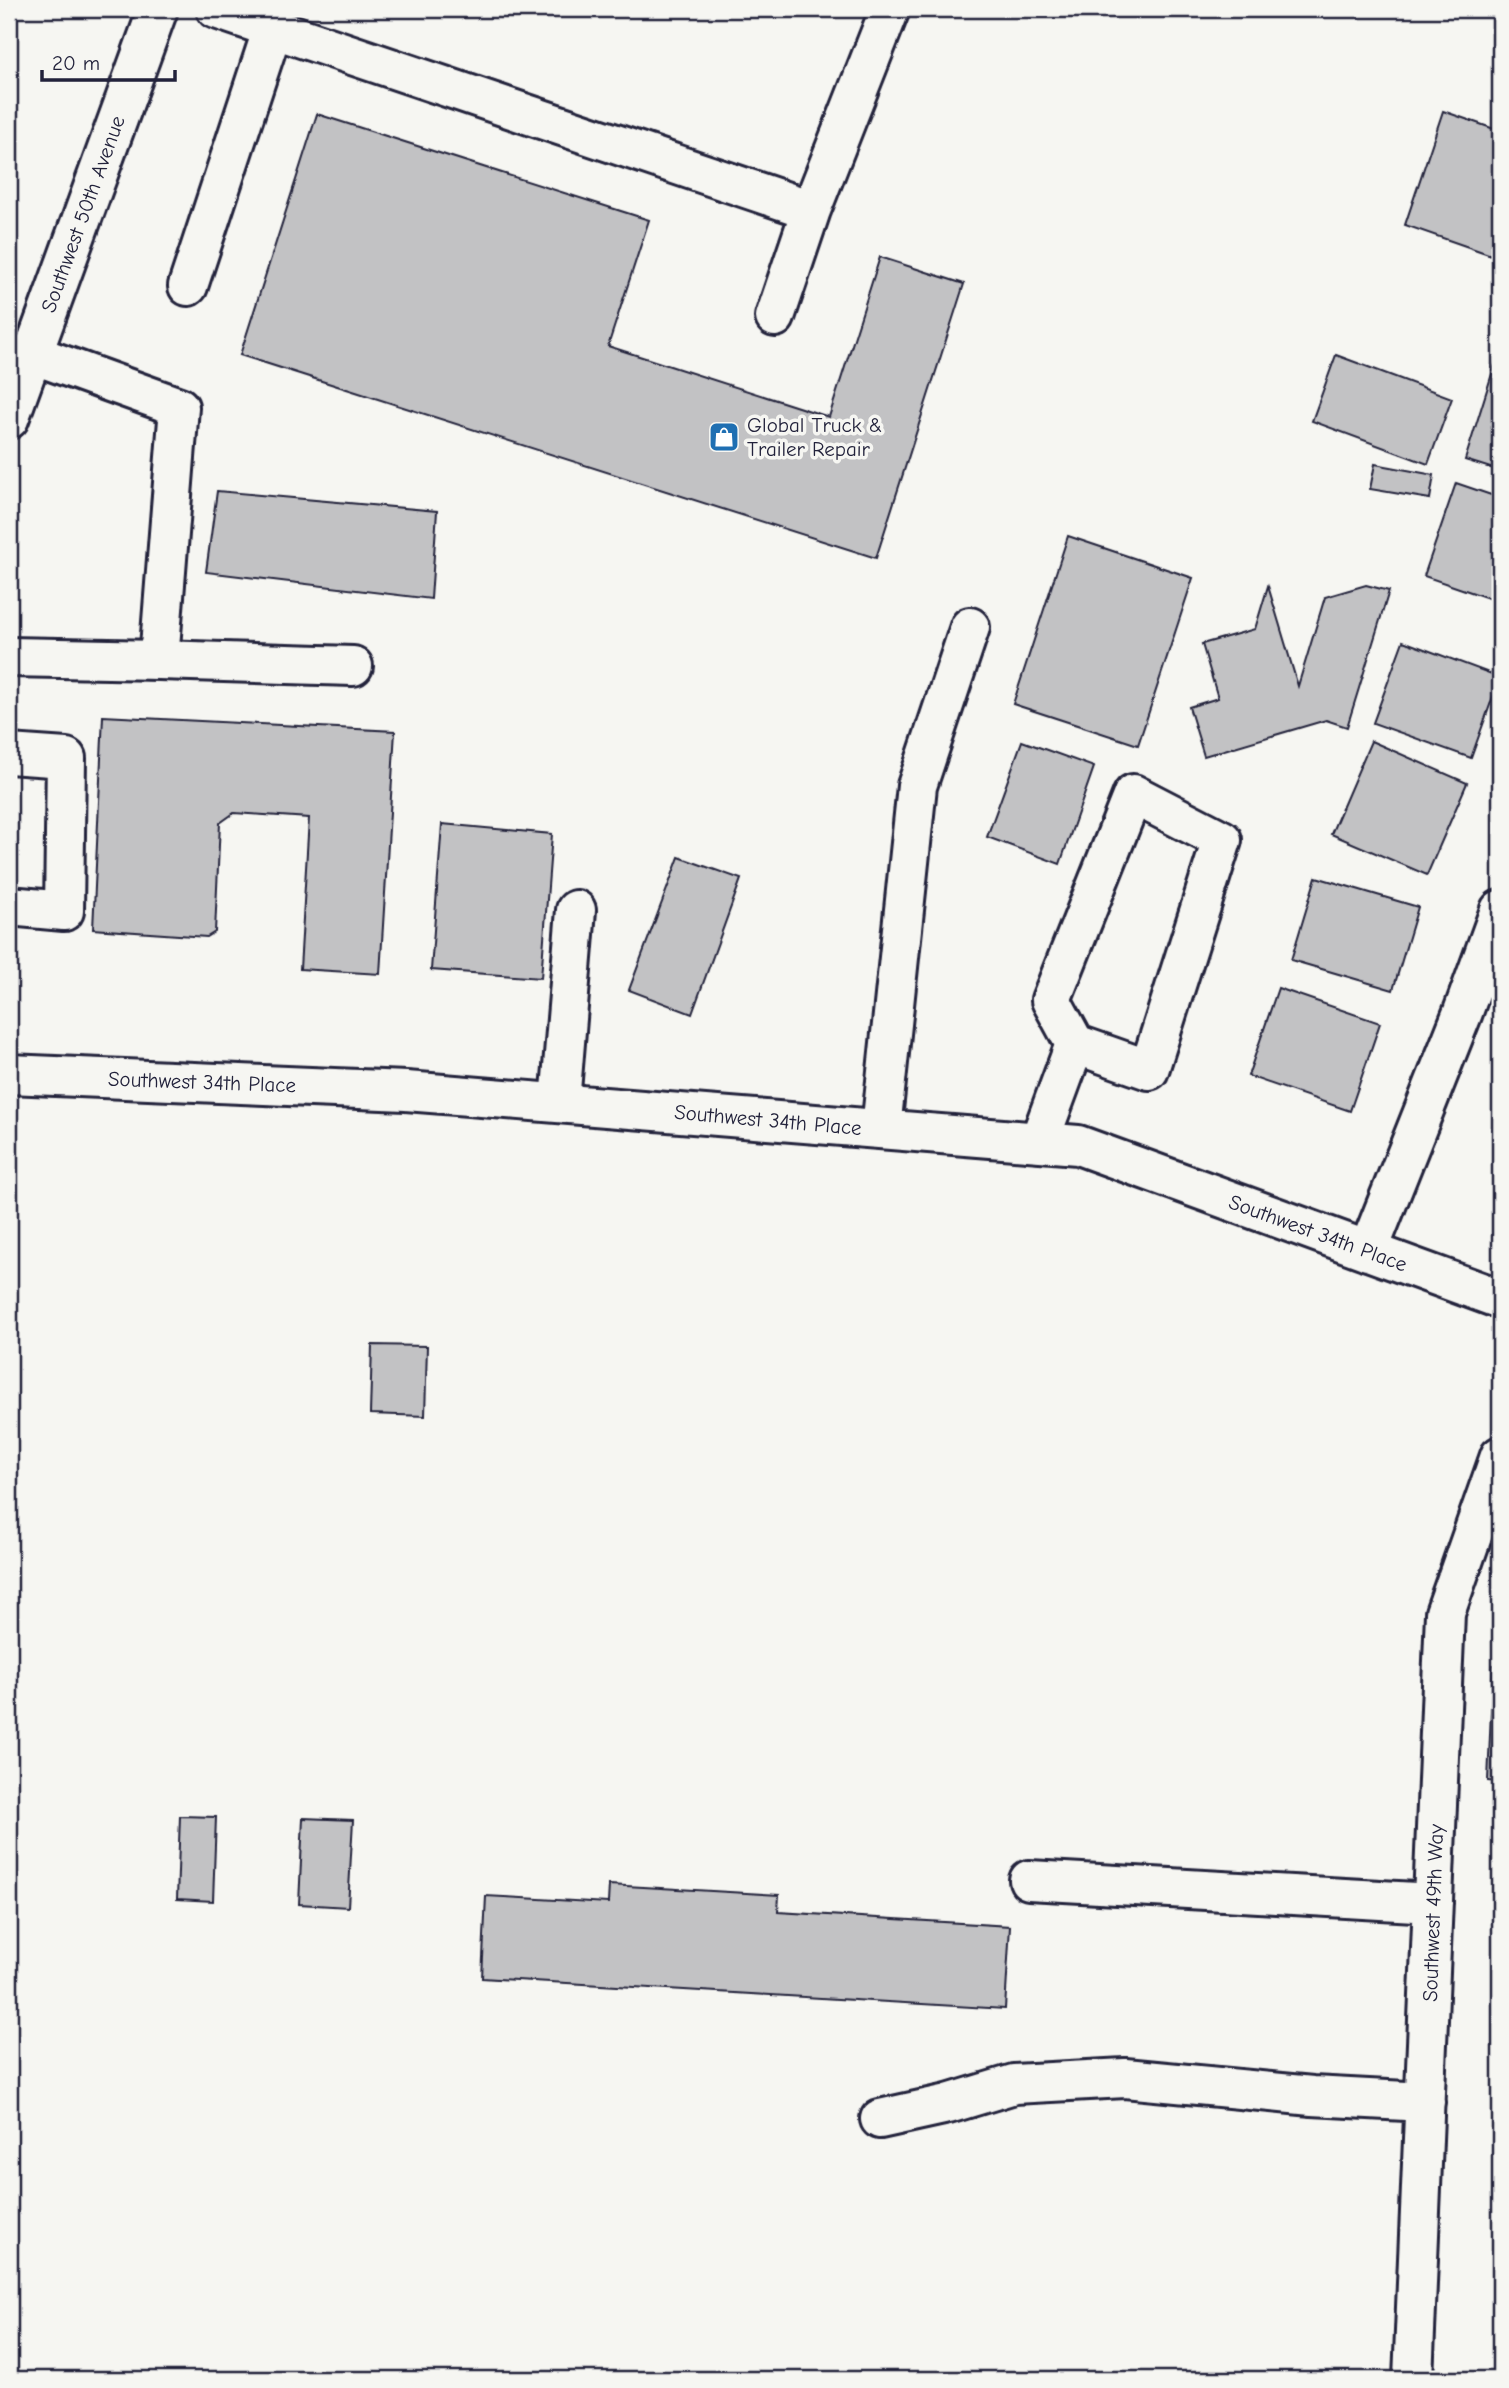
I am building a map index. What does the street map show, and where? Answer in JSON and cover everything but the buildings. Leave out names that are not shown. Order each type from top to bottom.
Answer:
[{"type":"street","name":"Southwest 50th Avenue","points":[[9,419],[158,9]]},
{"type":"street","points":[[216,9],[811,210]]},
{"type":"street","points":[[775,317],[811,210],[890,9]]},
{"type":"street","points":[[188,286],[273,28]]},
{"type":"street","points":[[32,354],[179,407],[159,660]]},
{"type":"street","points":[[881,1129],[917,786],[971,627]]},
{"type":"street","points":[[9,657],[353,666]]},
{"type":"street","points":[[9,754],[66,758],[64,911],[9,906]]},
{"type":"street","points":[[1039,1142],[1075,1044],[1051,1000],[1133,794],[1223,841],[1149,1070],[1075,1044]]},
{"type":"street","points":[[560,1103],[576,910]]},
{"type":"street","points":[[1368,1251],[1463,1012],[1500,910]]},
{"type":"street","name":"Southwest 34th Place","points":[[9,1074],[406,1091],[1078,1145],[1500,1299]]},
{"type":"street","name":"Southwest 49th Way","points":[[1413,2379],[1445,1613],[1500,1456]]},
{"type":"street","points":[[1029,1880],[1433,1903]]},
{"type":"street","points":[[880,2119],[948,2104],[1014,2084],[1125,2078],[1312,2096],[1424,2102]]},
{"type":"place","name":"Global Truck & Trailer Repair","points":[[724,437]]}]
